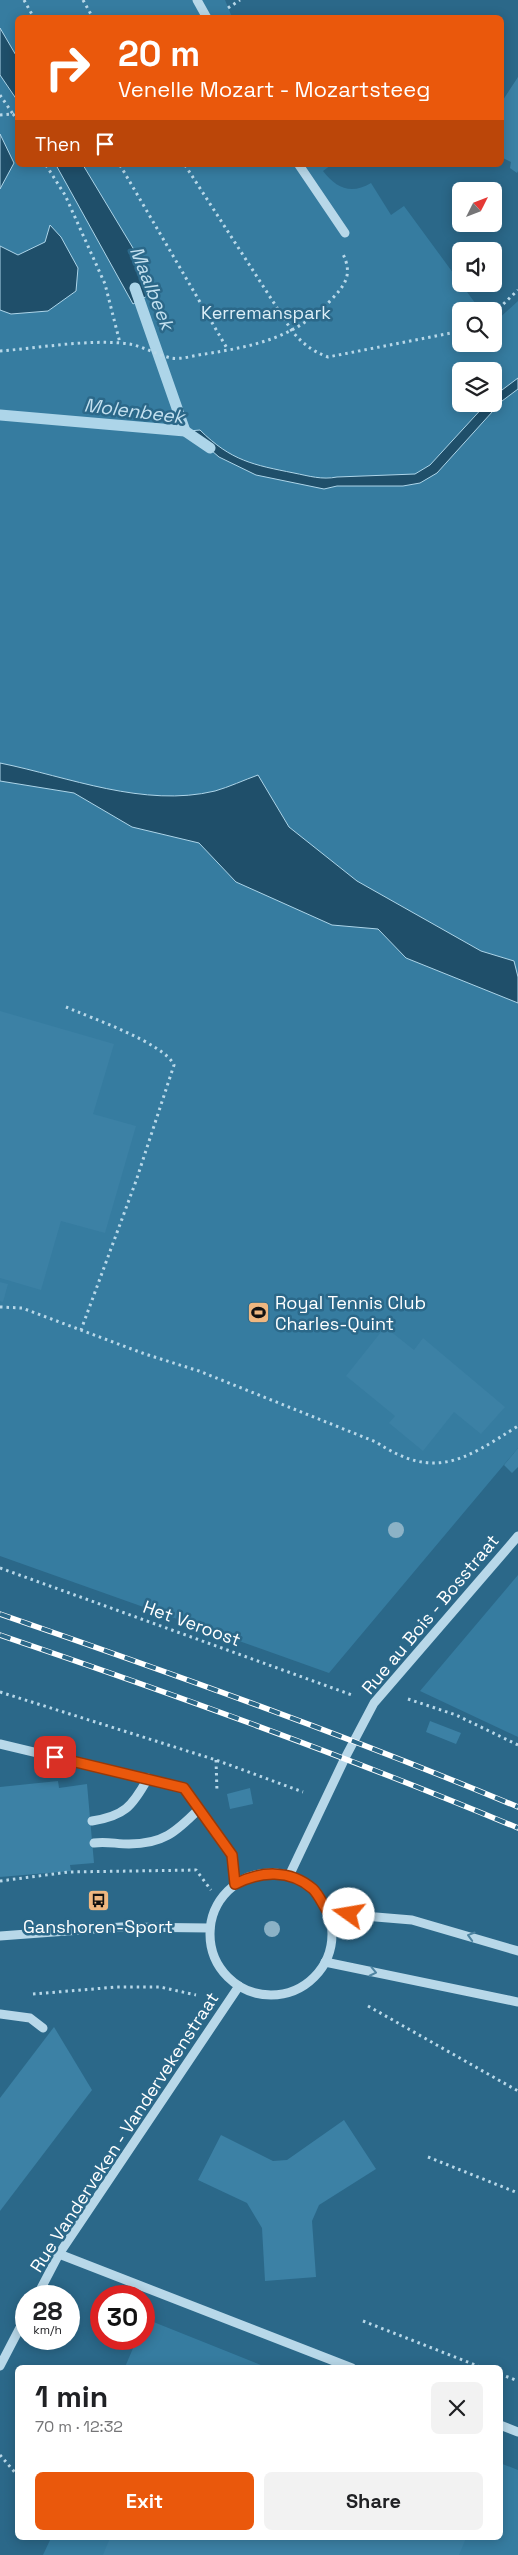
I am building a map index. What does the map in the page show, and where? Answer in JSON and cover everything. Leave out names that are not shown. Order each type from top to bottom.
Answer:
[{"type":"street","points":[[197,0],[205,15]]},
{"type":"street","points":[[300,167],[345,233]]},
{"type":"street","name":"Rue au Bois - Bosstraat","points":[[289,1876],[374,1703],[518,1536]]},
{"type":"street","points":[[0,1744],[184,1788],[232,1855],[235,1884]]},
{"type":"street","points":[[92,1821],[113,1818],[132,1804],[148,1778]]},
{"type":"street","points":[[94,1843],[107,1841],[127,1844],[154,1843],[168,1837],[199,1809]]},
{"type":"street","points":[[268,1873],[289,1876],[313,1890],[328,1912],[331,1937],[326,1962],[316,1976],[303,1986],[287,1993],[271,1995],[254,1992],[239,1986],[222,1971],[212,1951],[210,1928],[219,1901],[235,1884],[248,1877],[268,1873]]},
{"type":"street","points":[[328,1912],[412,1920],[518,1951]]},
{"type":"street","points":[[0,1936],[120,1927],[210,1928]]},
{"type":"street","points":[[326,1962],[518,2002]]},
{"type":"street","name":"Rue Vanderveken - Vandervekenstraat","points":[[43,2285],[59,2254],[239,1986]]},
{"type":"street","points":[[0,2014],[30,2018],[43,2028]]},
{"type":"street","points":[[59,2254],[344,2365]]},
{"type":"street","points":[[0,2366],[15,2337]]},
{"type":"street","points":[[503,2426],[518,2432]]},
{"type":"path","points":[[24,0],[32,15]]},
{"type":"path","points":[[82,0],[91,15]]},
{"type":"path","points":[[0,95],[15,117]]},
{"type":"path","points":[[0,115],[13,114]]},
{"type":"path","points":[[47,167],[64,195],[105,284],[120,343]]},
{"type":"path","points":[[121,167],[228,350]]},
{"type":"path","points":[[186,167],[292,331],[304,345],[328,357],[452,333]]},
{"type":"path","points":[[0,350],[120,343],[140,345],[173,359],[253,346],[292,331],[318,313],[344,286],[348,276],[347,263],[340,248],[345,233]]},
{"type":"path","points":[[502,305],[518,290]]},
{"type":"path","points":[[66,1007],[149,1044],[171,1058],[174,1065],[136,1181],[80,1330]]},
{"type":"path","points":[[0,1307],[22,1308],[209,1375],[376,1442],[395,1454],[412,1461],[434,1464],[464,1457],[518,1426]]},
{"type":"path","name":"Het Veroost","points":[[0,1568],[374,1703]]},
{"type":"path","points":[[384,1691],[456,1715],[518,1745]]},
{"type":"path","points":[[0,1692],[216,1760],[304,1792]]},
{"type":"path","points":[[0,1881],[69,1872],[196,1870],[219,1901]]},
{"type":"path","points":[[29,1994],[117,1987],[160,1986],[196,1995]]},
{"type":"path","points":[[368,2006],[518,2091]]},
{"type":"path","points":[[428,2157],[518,2193]]},
{"type":"path","points":[[363,2321],[475,2365]]},
{"type":"path","points":[[503,2375],[518,2381]]},
{"type":"path","points":[[0,2455],[15,2472]]},
{"type":"green space","name":"Kerremanspark","points":[[0,0],[225,0],[231,15],[15,15],[15,167],[328,167],[323,171],[333,182],[344,188],[357,189],[371,183],[391,215],[404,206],[452,271],[452,292],[467,292],[474,302],[452,302],[452,352],[502,352],[502,316],[518,301],[518,977],[514,961],[481,951],[357,881],[289,827],[258,775],[226,788],[188,795],[161,796],[106,789],[0,763]]},
{"type":"green space","name":"Royal Tennis Club Charles-Quint","points":[[0,781],[74,793],[132,827],[199,843],[236,882],[332,925],[378,929],[406,958],[518,1003],[518,1448],[329,1673],[0,1556]]},
{"type":"green space","points":[[518,1575],[518,1737],[420,1691]]},
{"type":"green space","points":[[155,2323],[261,2365],[126,2365],[132,2350],[155,2350]]},
{"type":"green space","points":[[503,2464],[518,2470],[518,2555],[43,2555],[50,2540],[503,2540]]},
{"type":"shaded area","points":[[0,28],[15,54],[15,97],[0,75]]},
{"type":"shaded area","points":[[0,134],[14,163],[0,189]]},
{"type":"shaded area","points":[[57,167],[84,167],[139,258],[147,296],[133,304]]},
{"type":"shaded area","points":[[50,225],[61,237],[78,268],[76,291],[48,311],[11,314],[0,310],[0,246],[18,255],[45,242]]},
{"type":"shaded area","points":[[518,378],[518,389],[502,401],[502,390]]},
{"type":"shaded area","points":[[479,412],[492,412],[437,473],[420,483],[403,486],[337,486],[324,489],[256,475],[219,457],[189,431],[200,430],[222,449],[244,460],[310,476],[326,478],[415,474],[430,465]]},
{"type":"shaded area","points":[[0,763],[107,789],[161,796],[215,791],[258,775],[289,827],[357,881],[481,951],[514,961],[518,977],[518,1003],[406,958],[378,929],[332,925],[236,882],[199,843],[132,827],[74,793],[0,781]]},
{"type":"building","points":[[518,77],[517,173],[510,168],[511,162],[504,158],[504,98]]},
{"type":"building","points":[[0,1011],[114,1044],[93,1114],[136,1126],[105,1233],[61,1221],[41,1290],[0,1278]]},
{"type":"building","points":[[0,1282],[8,1284],[3,1302],[0,1301]]},
{"type":"building","points":[[385,1327],[414,1350],[423,1338],[505,1407],[481,1434],[454,1412],[423,1451],[389,1423],[395,1416],[346,1376]]},
{"type":"building","points":[[518,1448],[518,1467],[512,1473],[504,1465]]},
{"type":"building","points":[[430,1721],[461,1733],[456,1744],[426,1732]]},
{"type":"building","points":[[58,1781],[59,1788],[87,1784],[94,1863],[70,1865],[71,1871],[0,1877],[0,1787]]},
{"type":"building","points":[[250,1788],[253,1804],[230,1809],[227,1794]]},
{"type":"building","points":[[54,2027],[92,2090],[0,2211],[0,2098]]},
{"type":"building","points":[[344,2120],[376,2169],[319,2205],[312,2221],[316,2277],[265,2281],[262,2228],[247,2203],[198,2180],[221,2135],[273,2161],[287,2160]]},
{"type":"building","points":[[109,2540],[465,2540],[459,2555],[103,2555]]},
{"type":"waterway","name":"Maalbeek","points":[[135,288],[185,431]]},
{"type":"waterway","name":"Molenbeek","points":[[0,415],[185,431],[210,448]]},
{"type":"railway","points":[[0,1614],[260,1706],[390,1755],[518,1807]]},
{"type":"railway","points":[[0,1635],[260,1727],[390,1776],[518,1828]]},
{"type":"place","name":"Royal Tennis Club Charles-Quint","points":[[259,1312]]},
{"type":"place","name":"Ganshoren-Sport","points":[[98,1901]]},
{"type":"route","points":[[55,1757],[184,1788],[232,1855],[235,1884],[248,1877],[268,1873],[289,1876],[313,1890],[328,1912],[349,1914]]}]
